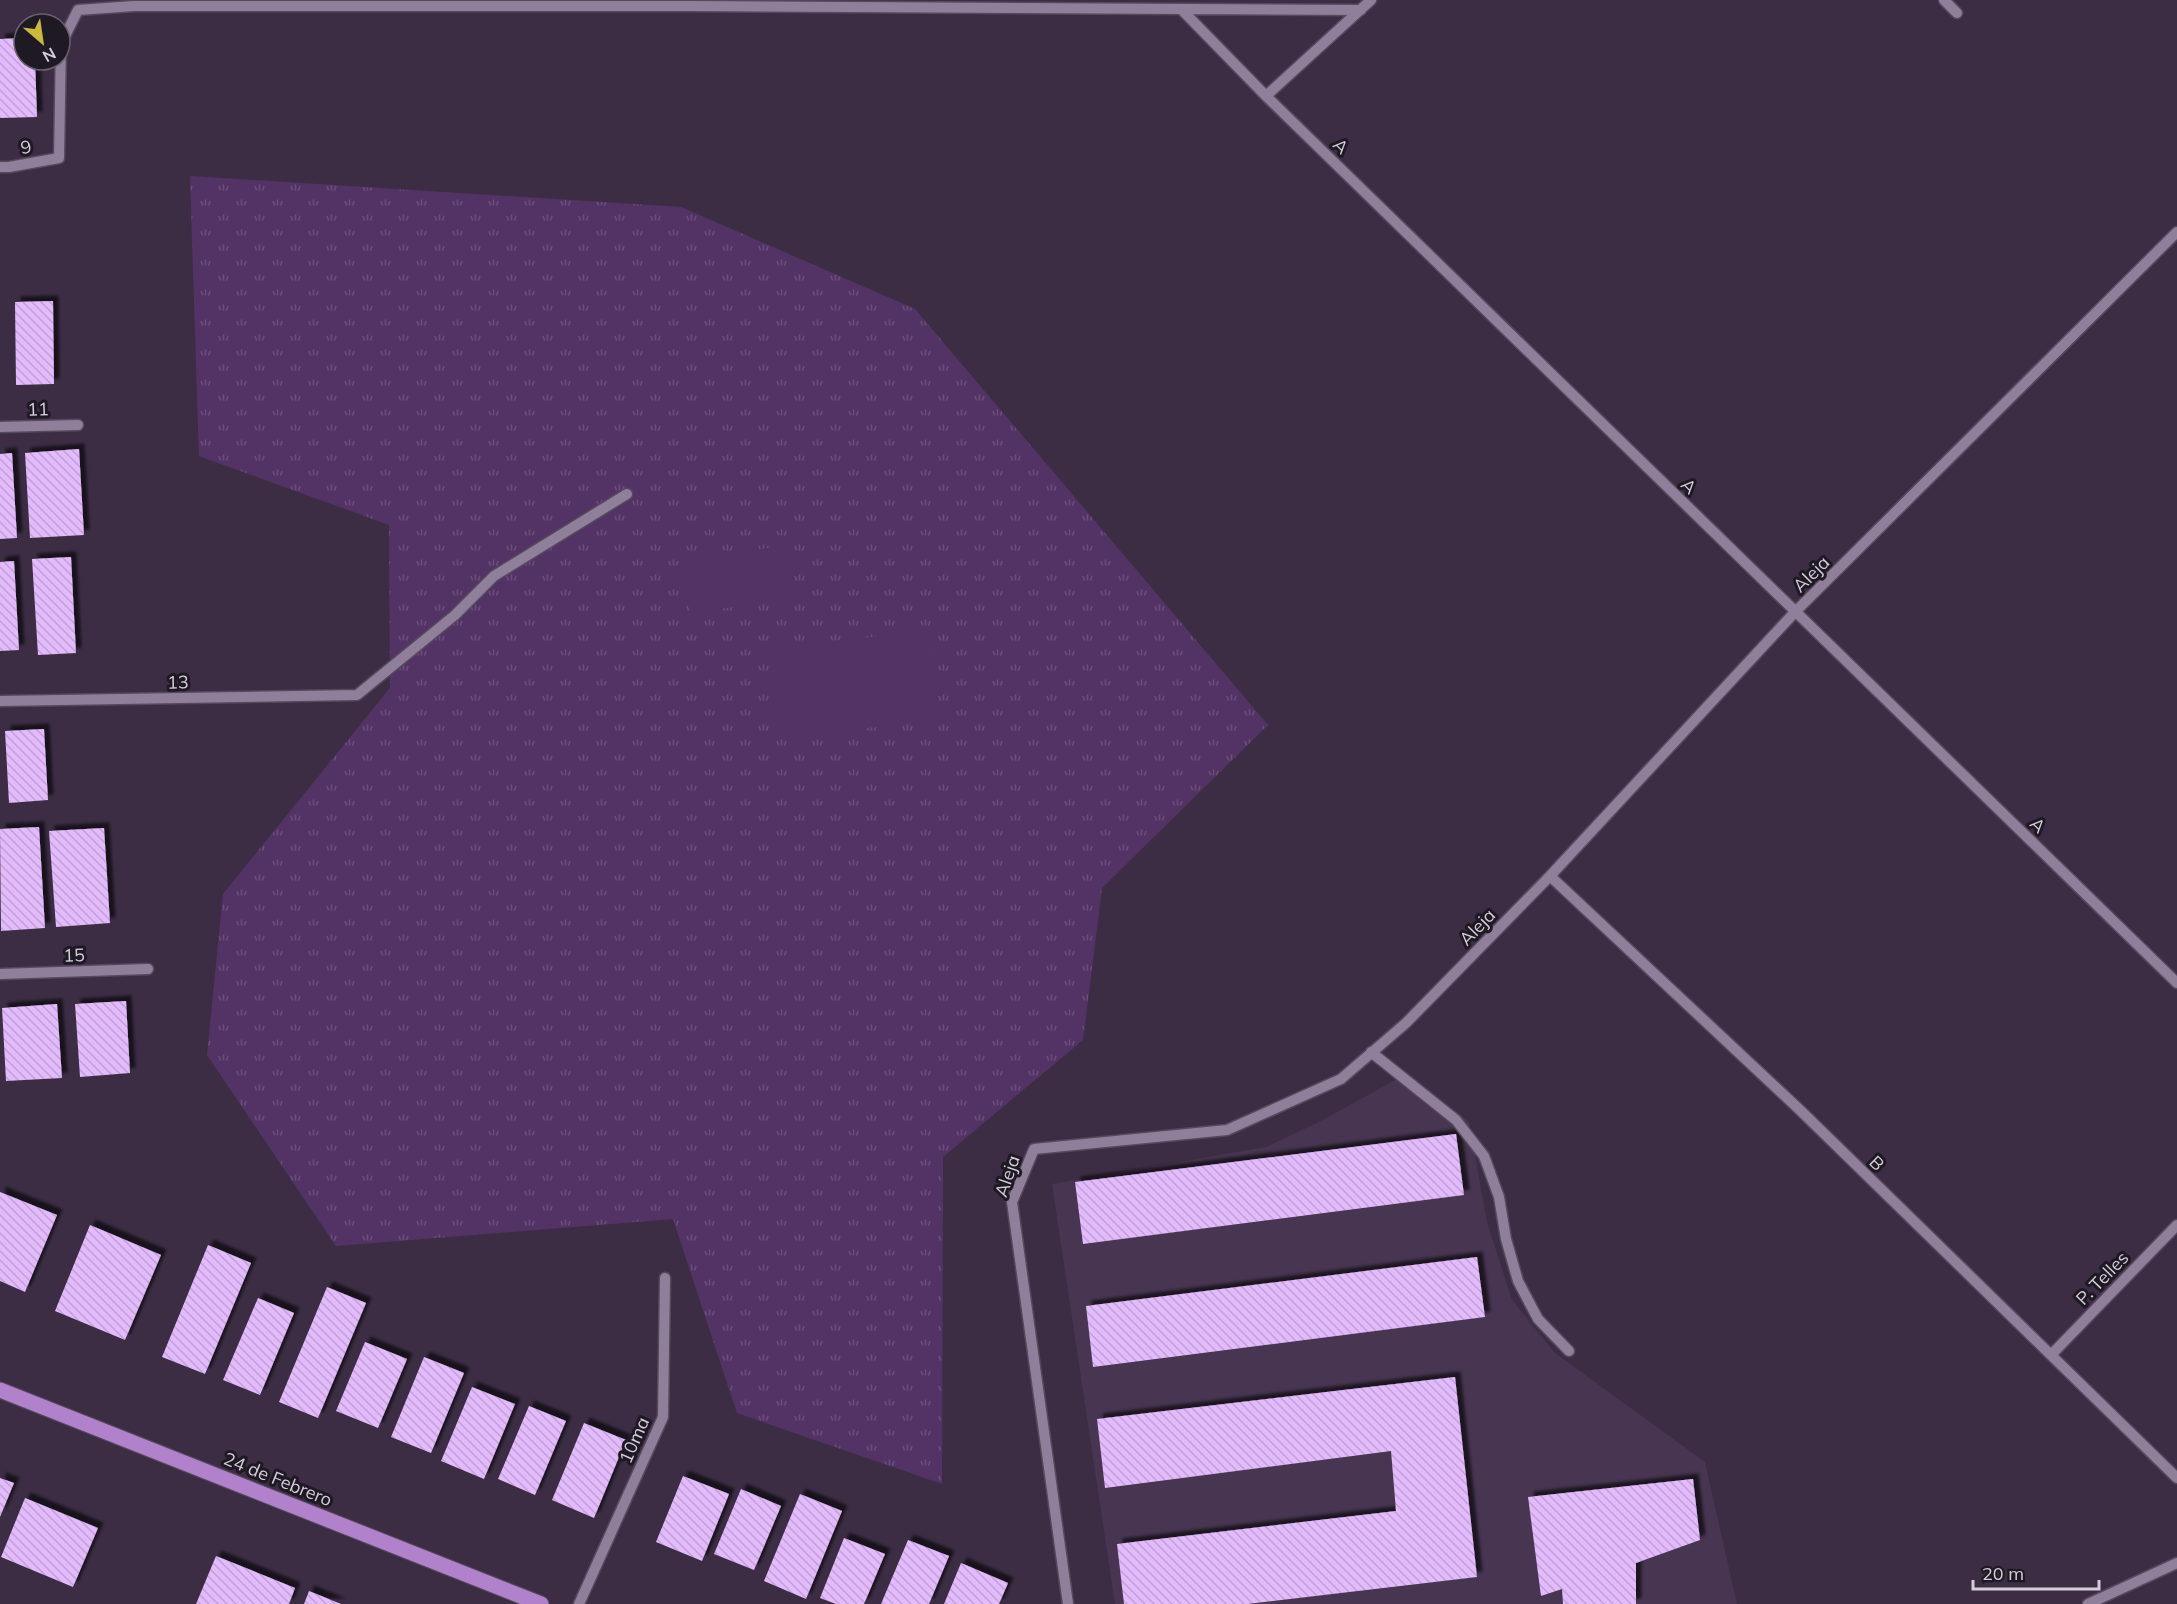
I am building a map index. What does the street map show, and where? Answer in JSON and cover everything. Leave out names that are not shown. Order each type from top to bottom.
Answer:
[{"type":"main road","name":"24 de Febrero","points":[[0,1390],[542,1604]]},
{"type":"street","points":[[1266,96],[1371,0]]},
{"type":"street","points":[[1944,0],[1957,14]]},
{"type":"street","points":[[691,3],[1361,10]]},
{"type":"street","name":"9","points":[[0,167],[59,158],[61,44],[78,10],[134,6],[691,3]]},
{"type":"street","name":"A","points":[[1181,9],[1266,96],[2177,983]]},
{"type":"street","name":"Aleja","points":[[1068,1604],[1012,1202],[1034,1149],[1227,1130],[1341,1079],[1406,1023],[1550,876],[1795,612],[2177,232]]},
{"type":"street","name":"11","points":[[0,427],[78,425]]},
{"type":"street","name":"13","points":[[0,701],[357,695],[455,615],[494,576],[627,494]]},
{"type":"street","name":"B","points":[[1550,876],[1801,1111],[2177,1478]]},
{"type":"street","name":"15","points":[[0,974],[148,969]]},
{"type":"street","points":[[1371,1052],[1456,1120],[1484,1156],[1499,1197],[1506,1239],[1518,1281],[1538,1319],[1569,1351]]},
{"type":"street","name":"P. Telles","points":[[2051,1355],[2177,1225]]},
{"type":"street","name":"10ma","points":[[579,1604],[663,1417],[665,1278]]},
{"type":"street","points":[[2088,1604],[2177,1563]]},
{"type":"shaded area","points":[[1408,1073],[1469,1122],[1487,1222],[1512,1300],[1555,1353],[1705,1462],[1737,1604],[1115,1604],[1052,1184],[1266,1147],[1317,1123]]},
{"type":"green space","points":[[190,176],[681,207],[915,309],[1268,725],[1102,888],[1083,1040],[943,1157],[942,1484],[737,1413],[673,1219],[336,1246],[207,1055],[223,894],[390,688],[389,525],[199,456]]},
{"type":"green space","points":[[788,545],[795,598],[691,613],[684,560]]},
{"type":"green space","points":[[928,631],[938,720],[777,738],[768,648]]},
{"type":"building","points":[[12,38],[12,72],[35,72],[37,117],[0,118],[0,39]]},
{"type":"building","points":[[53,301],[54,384],[16,385],[15,302]]},
{"type":"building","points":[[79,449],[84,535],[30,538],[25,453]]},
{"type":"building","points":[[12,453],[17,538],[0,539],[0,454]]},
{"type":"building","points":[[71,557],[76,653],[38,655],[32,559]]},
{"type":"building","points":[[14,561],[19,650],[0,651],[0,562]]},
{"type":"building","points":[[44,729],[48,800],[9,803],[5,731]]},
{"type":"building","points":[[39,827],[45,928],[1,931],[0,829]]},
{"type":"building","points":[[104,828],[110,923],[56,927],[49,831]]},
{"type":"building","points":[[126,1001],[130,1073],[80,1077],[75,1004]]},
{"type":"building","points":[[57,1004],[62,1078],[6,1081],[2,1008]]},
{"type":"building","points":[[1456,1134],[1464,1195],[1083,1244],[1075,1182]]},
{"type":"building","points":[[0,1192],[57,1215],[25,1292],[0,1281]]},
{"type":"building","points":[[90,1225],[161,1255],[125,1340],[55,1311]]},
{"type":"building","points":[[208,1245],[251,1263],[205,1374],[162,1357]]},
{"type":"building","points":[[1477,1257],[1485,1317],[1093,1367],[1086,1306]]},
{"type":"building","points":[[327,1287],[366,1303],[318,1418],[279,1402]]},
{"type":"building","points":[[258,1298],[294,1313],[260,1395],[223,1380]]},
{"type":"building","points":[[365,1342],[407,1359],[378,1428],[336,1411]]},
{"type":"building","points":[[424,1357],[464,1373],[431,1453],[391,1437]]},
{"type":"building","points":[[1455,1377],[1477,1577],[1247,1604],[1124,1604],[1117,1544],[1396,1511],[1391,1451],[1105,1488],[1097,1419]]},
{"type":"building","points":[[472,1387],[515,1404],[484,1479],[441,1461]]},
{"type":"building","points":[[529,1406],[566,1421],[535,1495],[498,1479]]},
{"type":"building","points":[[584,1423],[626,1440],[594,1518],[552,1500]]},
{"type":"building","points":[[683,1476],[729,1494],[702,1561],[656,1542]]},
{"type":"building","points":[[0,1478],[14,1483],[0,1517]]},
{"type":"building","points":[[1693,1479],[1700,1540],[1636,1563],[1636,1604],[1563,1604],[1562,1589],[1541,1596],[1528,1497]]},
{"type":"building","points":[[741,1489],[781,1506],[754,1570],[714,1554]]},
{"type":"building","points":[[800,1494],[842,1511],[806,1599],[764,1581]]},
{"type":"building","points":[[25,1498],[98,1528],[73,1587],[1,1557]]},
{"type":"building","points":[[844,1538],[885,1554],[864,1604],[836,1604],[820,1598]]},
{"type":"building","points":[[908,1540],[949,1556],[929,1604],[881,1604]]},
{"type":"building","points":[[216,1556],[295,1588],[289,1604],[196,1604]]},
{"type":"building","points":[[961,1563],[1008,1583],[999,1604],[944,1604]]},
{"type":"building","points":[[309,1591],[341,1604],[304,1604]]}]
